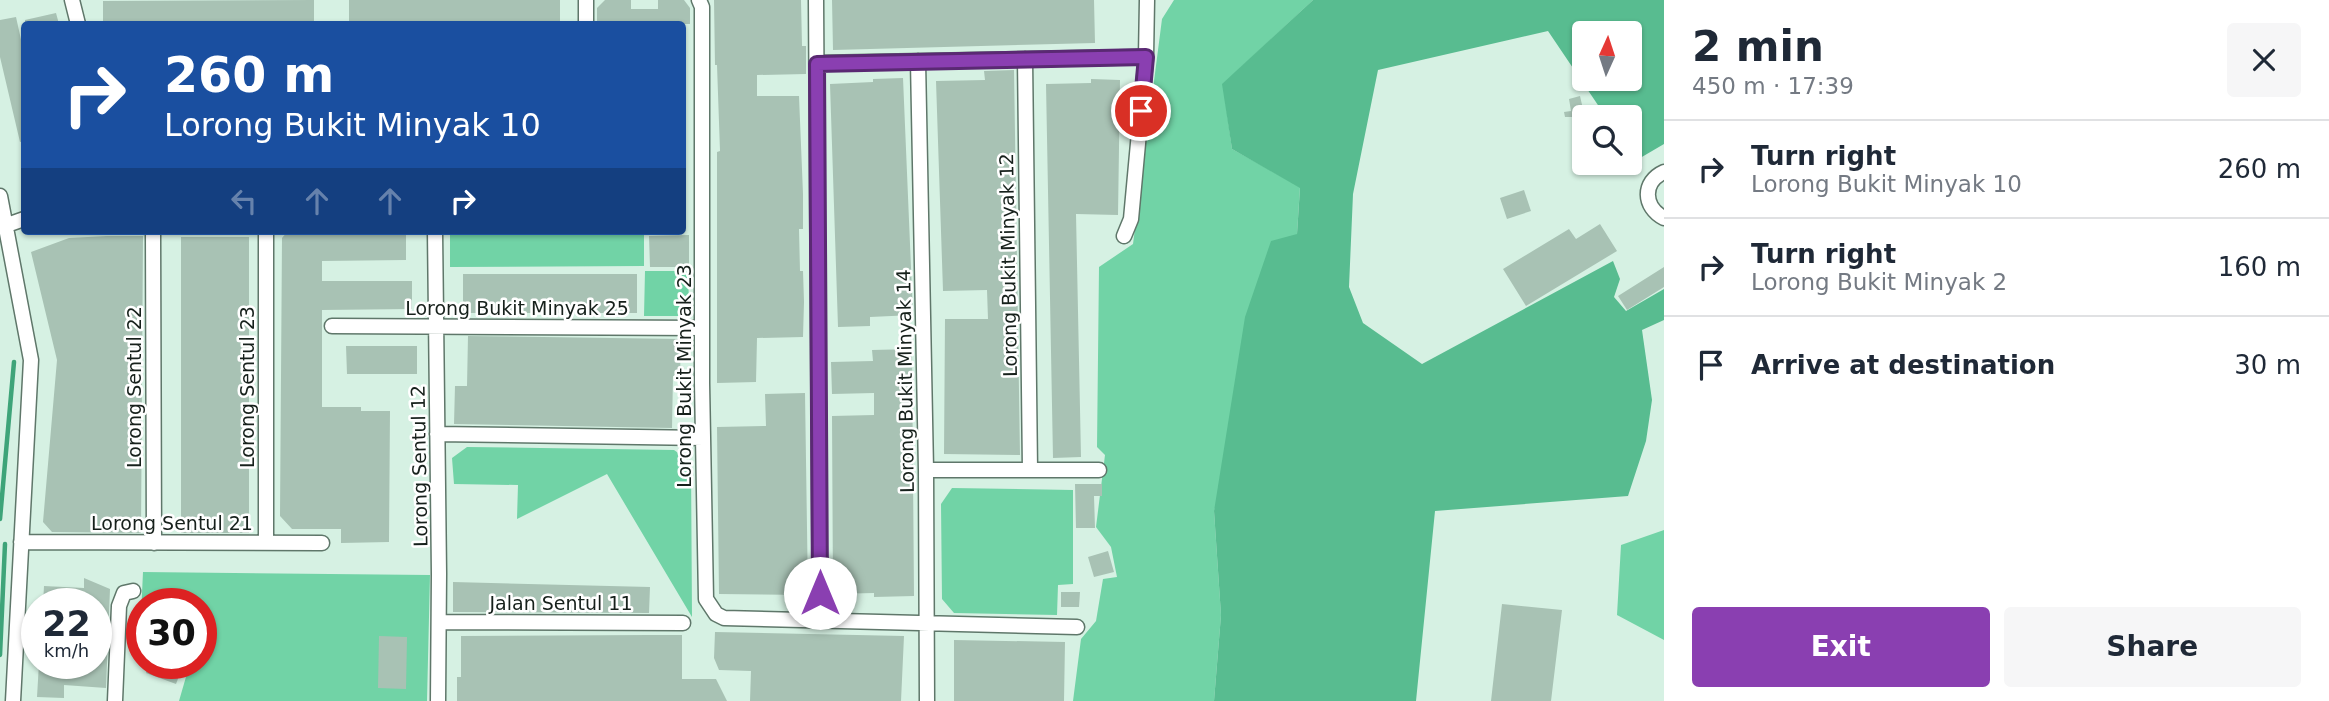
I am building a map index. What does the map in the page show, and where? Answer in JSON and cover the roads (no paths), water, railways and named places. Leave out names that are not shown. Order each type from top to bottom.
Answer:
[{"type":"street","points":[[72,0],[77,21]]},
{"type":"street","points":[[586,0],[586,21]]},
{"type":"street","name":"Lorong Bukit Minyak 23","points":[[699,0],[702,7],[702,328],[706,599],[716,614],[724,618],[820,621]]},
{"type":"street","points":[[816,0],[820,621],[1077,628]]},
{"type":"street","points":[[1124,236],[1131,219],[1146,57],[1147,0]]},
{"type":"street","points":[[817,64],[1146,57]]},
{"type":"street","name":"Lorong Bukit Minyak 12","points":[[1024,59],[1030,470]]},
{"type":"street","name":"Lorong Bukit Minyak 14","points":[[918,61],[926,470],[927,701]]},
{"type":"street","points":[[1664,172],[1654,178],[1647,193],[1651,208],[1664,218]]},
{"type":"street","points":[[0,196],[31,360],[13,701]]},
{"type":"street","points":[[7,225],[21,220]]},
{"type":"street","name":"Lorong Sentul 22","points":[[153,235],[154,542]]},
{"type":"street","name":"Lorong Sentul 23","points":[[266,235],[266,543]]},
{"type":"street","name":"Lorong Sentul 12","points":[[435,235],[438,701]]},
{"type":"street","name":"Lorong Bukit Minyak 25","points":[[332,326],[702,328]]},
{"type":"street","points":[[438,434],[703,438]]},
{"type":"street","points":[[926,470],[1099,470]]},
{"type":"street","name":"Lorong Sentul 21","points":[[21,542],[322,544]]},
{"type":"street","points":[[115,701],[119,606],[126,593]]},
{"type":"street","name":"Jalan Sentul 11","points":[[439,622],[683,623]]},
{"type":"waterway","points":[[0,519],[14,362]]},
{"type":"waterway","points":[[0,655],[5,544]]}]
